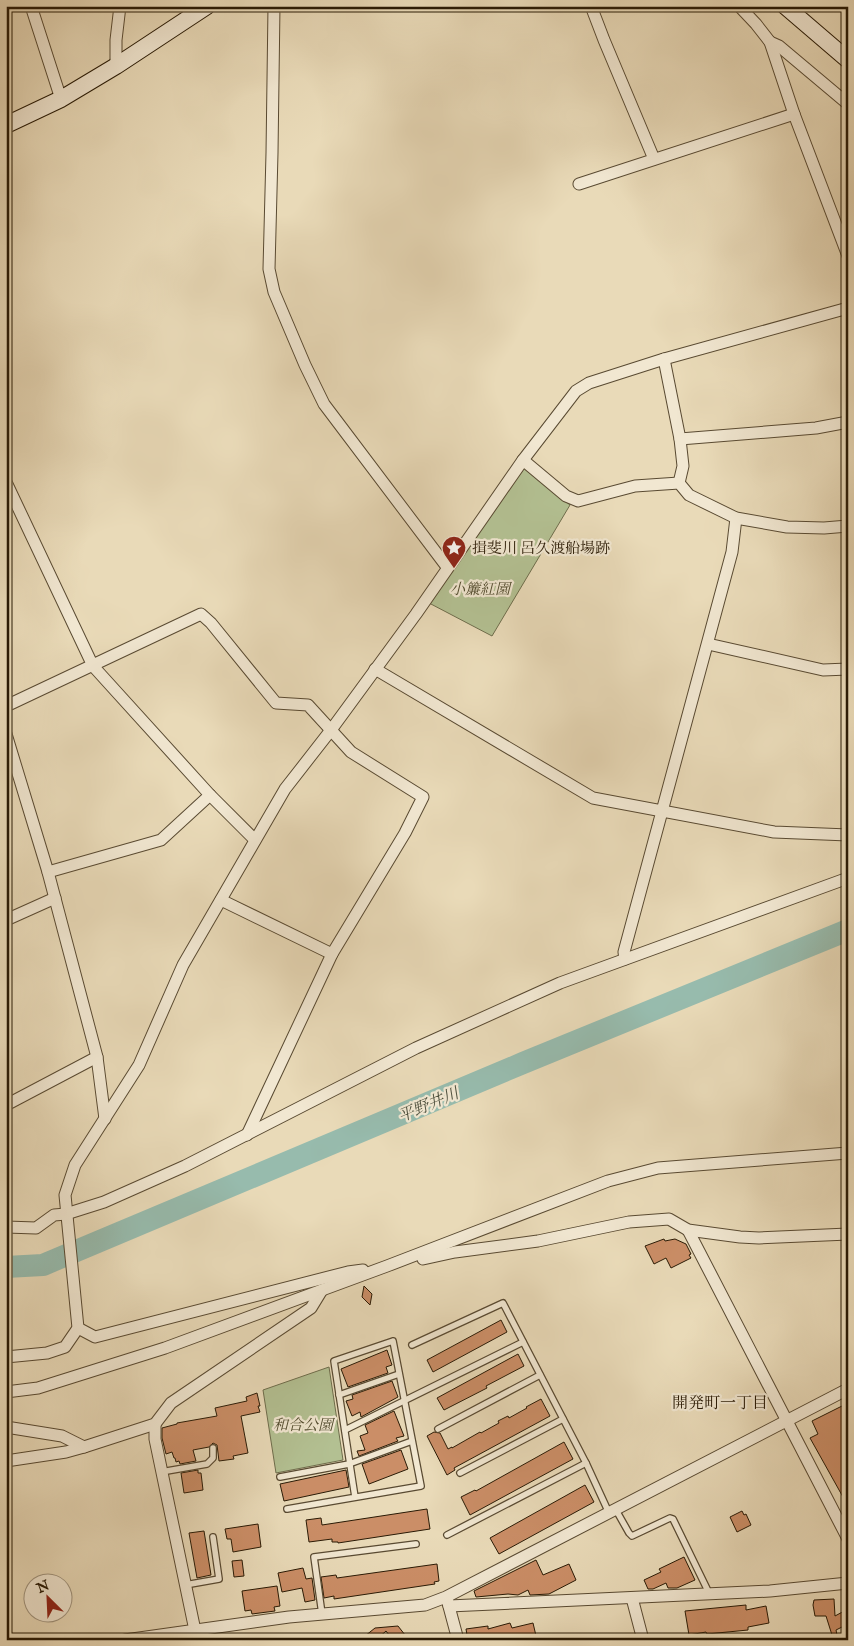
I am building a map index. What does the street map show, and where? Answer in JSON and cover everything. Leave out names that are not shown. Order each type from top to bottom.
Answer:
[{"type":"main road","points":[[10,120],[61,99],[116,66],[207,6]]},
{"type":"main road","points":[[785,6],[848,60]]},
{"type":"street","points":[[30,6],[61,99]]},
{"type":"street","points":[[116,66],[116,40],[120,6]]},
{"type":"street","points":[[274,6],[272,169],[268,269],[274,292],[304,365],[324,404],[447,567]]},
{"type":"street","points":[[591,6],[654,159]]},
{"type":"street","points":[[739,6],[770,42],[794,114],[845,241],[848,256]]},
{"type":"street","points":[[770,42],[779,46],[848,104]]},
{"type":"street","points":[[579,184],[794,114]]},
{"type":"street","points":[[6,1357],[47,1353],[65,1346],[78,1328],[64,1195],[75,1165],[139,1065],[183,965],[285,789],[416,614],[523,460],[576,391],[589,383],[664,359],[848,308]]},
{"type":"street","points":[[664,359],[680,439],[683,466],[679,483]]},
{"type":"street","points":[[680,439],[816,428],[848,422]]},
{"type":"street","points":[[523,460],[566,496],[578,500],[635,486],[679,483]]},
{"type":"street","points":[[6,482],[93,666],[210,795],[255,840]]},
{"type":"street","points":[[679,483],[690,495],[736,518],[787,527],[824,528],[848,526]]},
{"type":"street","points":[[625,959],[624,952],[732,552],[736,518]]},
{"type":"street","points":[[6,706],[200,614],[276,703],[308,705],[351,752],[424,797],[405,833],[332,954],[247,1135]]},
{"type":"street","points":[[708,644],[824,670],[848,669]]},
{"type":"street","points":[[375,669],[592,798],[774,832],[848,835]]},
{"type":"street","points":[[6,734],[48,872],[97,1057],[105,1119]]},
{"type":"street","points":[[48,872],[161,840],[210,795]]},
{"type":"street","points":[[6,1227],[36,1228],[54,1215],[66,1220],[186,1166],[416,1048],[560,982],[848,878]]},
{"type":"street","points":[[6,920],[55,898]]},
{"type":"street","points":[[221,900],[332,954]]},
{"type":"street","points":[[6,1105],[97,1057]]},
{"type":"street","points":[[6,1392],[38,1388],[165,1348],[387,1266],[608,1181],[658,1168],[848,1153]]},
{"type":"street","points":[[78,1328],[95,1337],[348,1272],[455,1252],[538,1241],[628,1222],[669,1219],[688,1230],[759,1238],[848,1234]]},
{"type":"street","points":[[688,1230],[848,1539]]},
{"type":"street","points":[[196,1636],[154,1439],[155,1424],[171,1403],[311,1308],[322,1290]]},
{"type":"street","points":[[447,1602],[613,1511],[848,1390]]},
{"type":"street","points":[[6,1461],[66,1452],[155,1424]]},
{"type":"street","points":[[6,1427],[62,1436],[84,1447]]},
{"type":"street","points":[[125,1640],[196,1636],[289,1617],[447,1602],[632,1598],[770,1591],[848,1583]]},
{"type":"street","points":[[632,1598],[643,1640]]},
{"type":"street","points":[[447,1602],[458,1640]]},
{"type":"lane","points":[[412,1346],[502,1303],[613,1511],[632,1536],[670,1518],[673,1519],[709,1593]]},
{"type":"lane","points":[[287,1509],[421,1486],[393,1341],[334,1361],[354,1497]]},
{"type":"lane","points":[[345,1430],[523,1342]]},
{"type":"lane","points":[[339,1395],[399,1374]]},
{"type":"lane","points":[[438,1429],[540,1375]]},
{"type":"lane","points":[[460,1473],[563,1419]]},
{"type":"lane","points":[[280,1477],[349,1464],[412,1441]]},
{"type":"lane","points":[[161,1472],[207,1464],[213,1458],[213,1448]]},
{"type":"lane","points":[[447,1535],[586,1463]]},
{"type":"lane","points":[[185,1585],[219,1579],[213,1537]]},
{"type":"lane","points":[[322,1614],[314,1556],[416,1544]]},
{"type":"green space","name":"小簾紅園","points":[[523,466],[570,505],[492,636],[429,603]]},
{"type":"green space","name":"和合公園","points":[[329,1367],[343,1460],[276,1473],[263,1390]]},
{"type":"building","points":[[664,1239],[665,1241],[675,1239],[686,1244],[691,1258],[671,1268],[666,1258],[654,1264],[645,1246]]},
{"type":"building","points":[[364,1286],[372,1294],[370,1305],[362,1297]]},
{"type":"building","points":[[501,1320],[507,1332],[433,1372],[427,1360]]},
{"type":"building","points":[[387,1350],[392,1365],[386,1367],[388,1373],[348,1387],[341,1369]]},
{"type":"building","points":[[518,1354],[524,1366],[444,1410],[437,1398]]},
{"type":"building","points":[[392,1381],[398,1397],[361,1417],[360,1412],[352,1416],[346,1401],[353,1399],[352,1395]]},
{"type":"building","points":[[257,1393],[260,1412],[241,1416],[248,1453],[233,1456],[234,1459],[219,1461],[217,1445],[213,1443],[209,1447],[193,1450],[196,1461],[180,1464],[179,1461],[176,1462],[172,1452],[166,1454],[162,1438],[162,1428],[177,1423],[217,1416],[215,1408],[247,1401],[246,1397]]},
{"type":"building","points":[[541,1399],[550,1416],[454,1468],[455,1470],[447,1475],[427,1436],[434,1432],[440,1433],[448,1449],[452,1448]]},
{"type":"building","points":[[848,1403],[848,1506],[810,1438],[818,1434],[812,1421]]},
{"type":"building","points":[[394,1411],[404,1436],[396,1438],[398,1441],[359,1456],[357,1451],[365,1450],[360,1436],[368,1433],[365,1425]]},
{"type":"building","points":[[564,1442],[573,1459],[470,1515],[461,1497],[476,1491]]},
{"type":"building","points":[[401,1450],[408,1469],[369,1484],[362,1464]]},
{"type":"building","points":[[198,1470],[198,1473],[201,1473],[203,1490],[184,1493],[181,1473]]},
{"type":"building","points":[[346,1470],[349,1487],[284,1501],[280,1484]]},
{"type":"building","points":[[585,1485],[594,1502],[499,1554],[490,1538]]},
{"type":"building","points":[[427,1509],[430,1529],[338,1543],[332,1542],[332,1539],[309,1542],[306,1520],[321,1518],[322,1525]]},
{"type":"building","points":[[742,1511],[744,1515],[746,1514],[751,1525],[737,1532],[730,1517]]},
{"type":"building","points":[[258,1524],[261,1547],[233,1552],[231,1539],[227,1539],[225,1529]]},
{"type":"building","points":[[204,1531],[211,1575],[197,1578],[189,1533]]},
{"type":"building","points":[[684,1557],[695,1580],[677,1588],[668,1588],[666,1583],[653,1589],[648,1589],[644,1580],[661,1572],[659,1569]]},
{"type":"building","points":[[242,1560],[244,1576],[234,1577],[232,1561]]},
{"type":"building","points":[[536,1560],[543,1575],[569,1564],[576,1580],[549,1594],[530,1595],[528,1590],[518,1595],[476,1597],[474,1591]]},
{"type":"building","points":[[437,1564],[439,1581],[434,1582],[435,1584],[334,1599],[334,1596],[324,1598],[321,1577],[336,1575],[337,1578]]},
{"type":"building","points":[[303,1568],[306,1579],[312,1578],[315,1600],[305,1602],[302,1588],[282,1592],[278,1573]]},
{"type":"building","points":[[277,1586],[280,1606],[274,1607],[275,1611],[252,1614],[251,1610],[245,1611],[242,1591]]},
{"type":"building","points":[[834,1599],[835,1616],[848,1609],[848,1624],[836,1630],[837,1635],[832,1635],[826,1616],[815,1616],[813,1605],[814,1600]]},
{"type":"building","points":[[746,1605],[746,1610],[766,1606],[769,1623],[748,1627],[748,1630],[707,1634],[706,1632],[689,1635],[685,1611]]},
{"type":"building","points":[[510,1623],[512,1628],[533,1623],[537,1640],[465,1640],[467,1635],[466,1629],[488,1626],[488,1629]]},
{"type":"building","points":[[398,1626],[409,1640],[393,1640],[386,1631],[376,1640],[360,1640],[375,1628]]},
{"type":"waterway","name":"平野井川","points":[[6,1267],[43,1265],[523,1063],[848,930]]},
{"type":"place","name":"揖斐川 呂久渡船場跡","points":[[454,569]]},
{"type":"district","name":"開発町一丁目","points":[[720,1402]]}]
